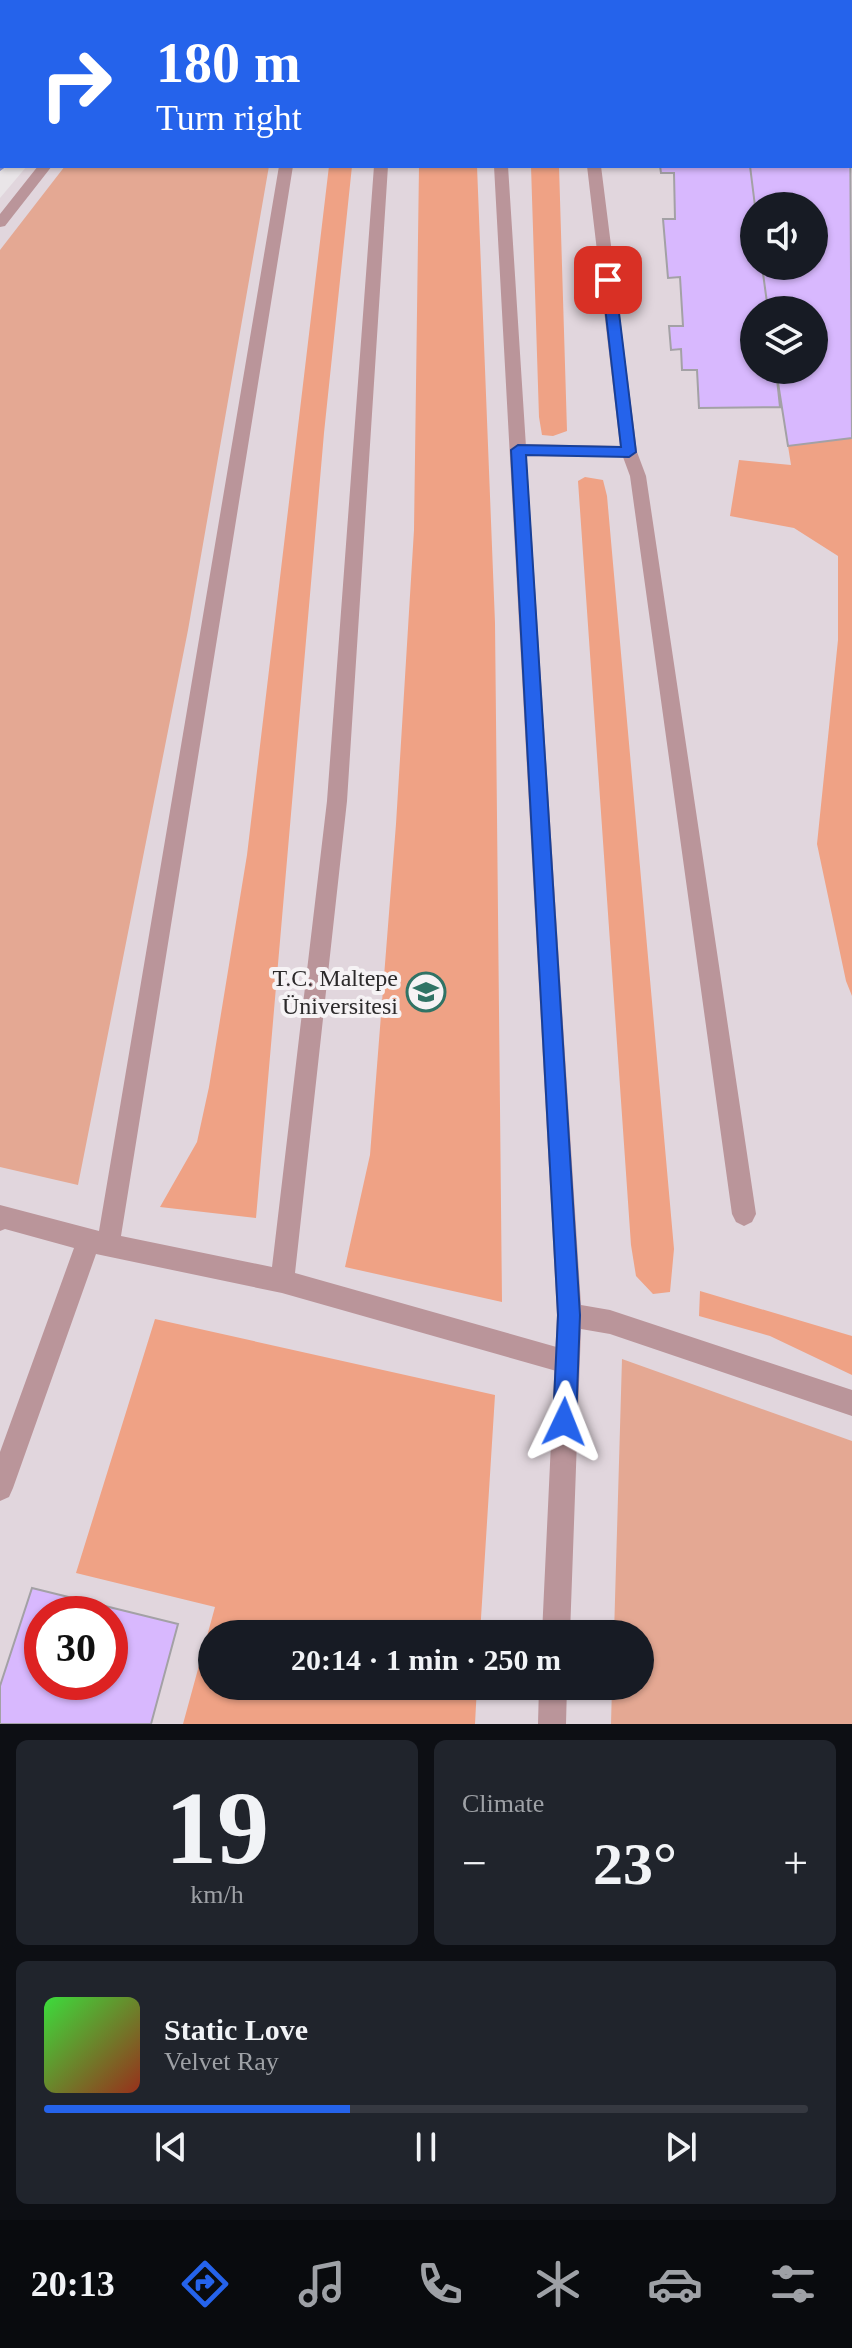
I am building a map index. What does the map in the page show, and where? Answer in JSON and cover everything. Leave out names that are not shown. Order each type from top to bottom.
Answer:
[{"type":"street","points":[[0,223],[43,168]]},
{"type":"street","points":[[0,1488],[99,1242],[286,168]]},
{"type":"street","points":[[282,1281],[337,801],[381,168]]},
{"type":"street","points":[[501,168],[569,1315],[557,1620]]},
{"type":"street","points":[[594,168],[629,452],[638,476],[744,1214]]},
{"type":"street","points":[[518,450],[629,452]]},
{"type":"street","points":[[0,1219],[1,1216],[99,1242],[282,1281],[567,1362]]},
{"type":"street","points":[[569,1315],[610,1322],[650,1334],[852,1403]]},
{"type":"street","points":[[552,1724],[553,1700]]},
{"type":"shaded area","name":"T.C. Maltepe Üniversitesi","points":[[25,168],[852,168],[852,1724],[0,1724],[0,198]]},
{"type":"shaded area","points":[[63,168],[269,168],[188,630],[78,1185],[0,1167],[0,250]]},
{"type":"shaded area","points":[[329,168],[352,168],[324,433],[256,1218],[160,1207],[197,1142],[247,855]]},
{"type":"shaded area","points":[[419,168],[477,168],[495,623],[502,1302],[345,1267],[370,1155],[396,824],[414,530]]},
{"type":"shaded area","points":[[531,168],[559,168],[567,431],[553,436],[542,435]]},
{"type":"shaded area","points":[[852,438],[852,996],[846,981],[817,844],[838,640],[838,556],[794,528],[730,516],[739,460],[791,465],[788,446]]},
{"type":"shaded area","points":[[585,477],[603,480],[607,496],[674,1249],[670,1292],[653,1294],[636,1276],[631,1245],[578,481]]},
{"type":"shaded area","points":[[700,1291],[852,1336],[852,1375],[770,1336],[699,1316]]},
{"type":"shaded area","points":[[155,1319],[495,1395],[481,1620],[211,1620],[215,1607],[76,1573]]},
{"type":"shaded area","points":[[622,1359],[852,1441],[852,1724],[611,1724],[612,1700],[654,1700],[654,1620],[614,1620]]},
{"type":"shaded area","points":[[198,1669],[198,1700],[476,1700],[475,1724],[183,1724]]},
{"type":"building","points":[[660,168],[750,168],[753,192],[740,192],[740,280],[764,280],[766,296],[740,296],[740,384],[778,384],[780,407],[699,408],[697,370],[682,370],[681,349],[671,350],[669,326],[683,326],[680,277],[668,278],[663,219],[675,219],[674,173],[661,173]]},
{"type":"building","points":[[750,168],[850,168],[852,438],[788,446],[778,384],[828,384],[828,296],[766,296],[764,280],[828,280],[828,192],[753,192]]},
{"type":"building","points":[[32,1588],[64,1596],[29,1596]]},
{"type":"building","points":[[24,1612],[24,1700],[128,1700],[128,1612],[178,1624],[151,1724],[0,1724],[0,1686]]},
{"type":"place","name":"T.C. Maltepe Üniversitesi","points":[[426,992]]},
{"type":"route","points":[[564,1422],[569,1315],[518,450],[629,452],[608,280]]}]
